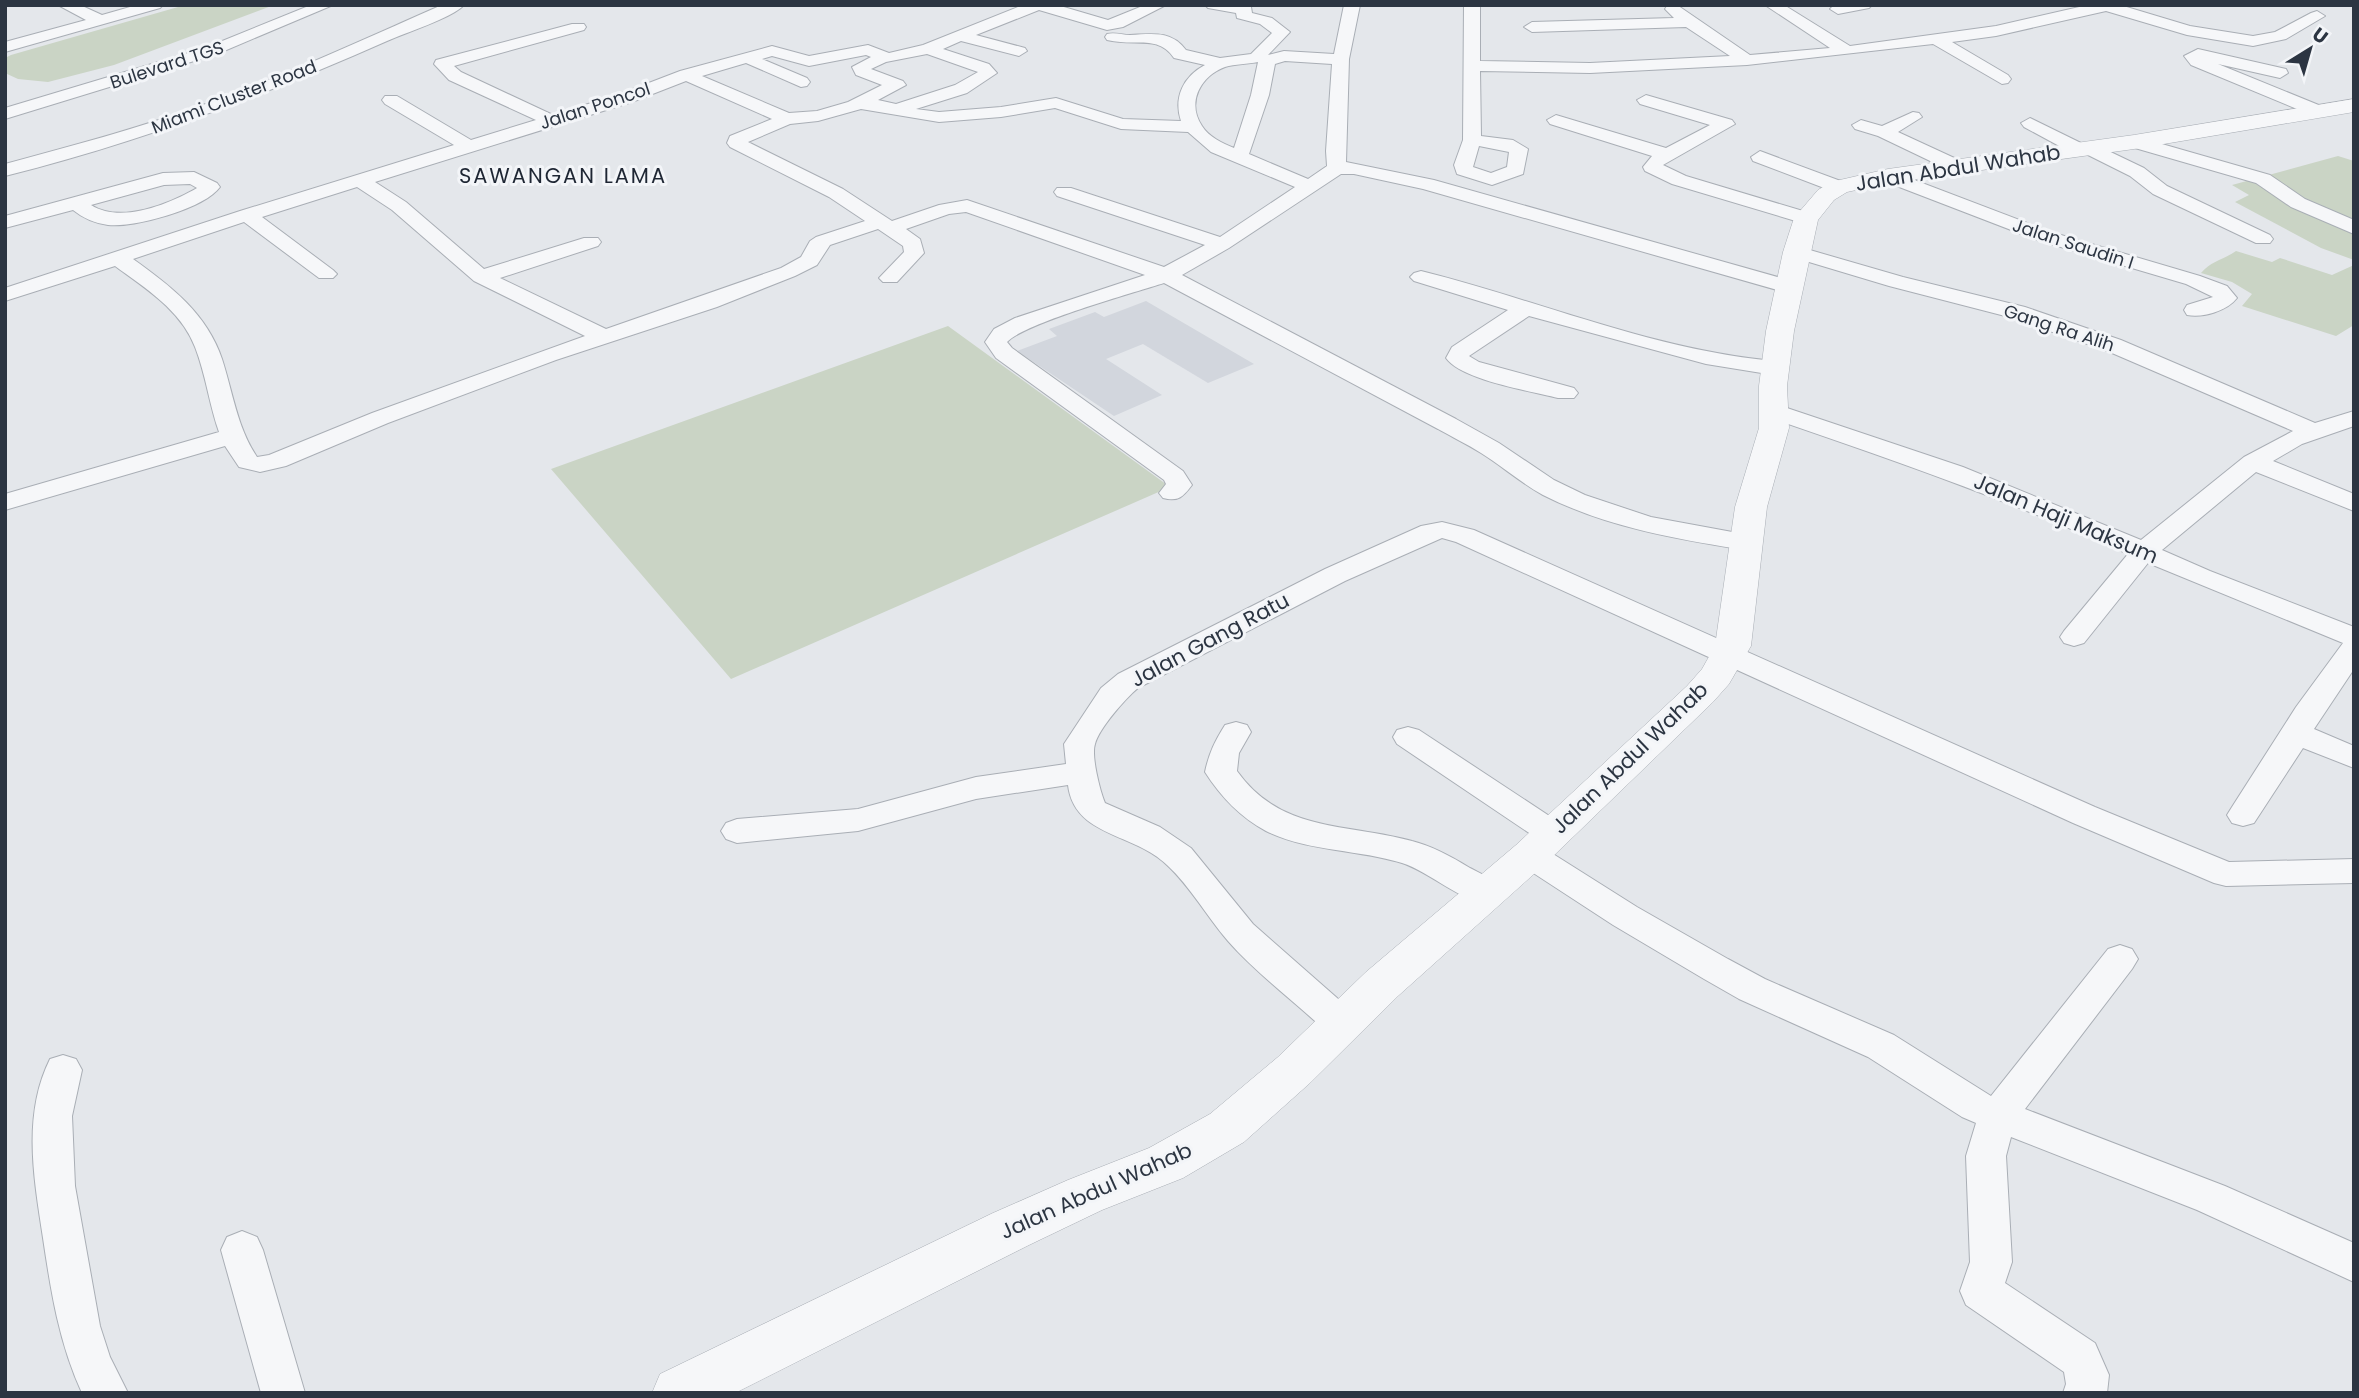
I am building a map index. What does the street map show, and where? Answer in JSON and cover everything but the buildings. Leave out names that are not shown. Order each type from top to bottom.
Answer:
[{"type":"street","points":[[66,5],[102,20]]},
{"type":"street","points":[[5,47],[155,5]]},
{"type":"street","name":"Bulevard TGS","points":[[5,114],[293,5]]},
{"type":"street","name":"Bulevard TGS","points":[[5,103],[71,90],[211,51],[325,5]]},
{"type":"street","name":"Miami Cluster Road","points":[[5,170],[118,139],[206,110],[292,77],[456,5]]},
{"type":"street","points":[[890,278],[914,249],[913,243],[818,183],[736,143],[736,140],[787,119],[818,116],[850,106],[897,85],[862,71],[860,67],[885,57],[928,49],[1039,5],[1107,25],[1123,22],[1158,5]]},
{"type":"street","points":[[1337,168],[1335,151],[1342,60],[1352,5]]},
{"type":"street","points":[[1472,5],[1472,140]]},
{"type":"street","points":[[1670,5],[1689,22],[1748,61]]},
{"type":"street","points":[[1773,5],[1847,51]]},
{"type":"street","points":[[1838,9],[1864,5]]},
{"type":"street","points":[[1472,66],[1590,68],[1748,61],[1996,31],[2107,5],[2180,28],[2252,41],[2271,40],[2317,16]]},
{"type":"street","points":[[1113,37],[1127,40],[1154,37],[1172,44],[1180,54],[1220,63],[1256,58],[1282,32],[1266,21],[1243,15],[1245,10],[1220,6]]},
{"type":"street","points":[[1573,7],[1579,27]]},
{"type":"street","points":[[1532,27],[1689,22]]},
{"type":"street","points":[[550,120],[456,76],[442,64],[578,27]]},
{"type":"street","points":[[960,36],[1018,51]]},
{"type":"street","points":[[1937,40],[2003,79]]},
{"type":"street","points":[[898,110],[961,89],[989,74],[983,68],[928,49]]},
{"type":"street","name":"Jalan Poncol","points":[[5,295],[247,215],[747,58],[776,51],[809,61],[868,50],[885,57]]},
{"type":"street","points":[[2280,73],[2198,54],[2192,56],[2197,61],[2320,112]]},
{"type":"street","points":[[1241,150],[1256,107],[1267,61],[1284,56],[1342,60]]},
{"type":"street","points":[[747,58],[801,82]]},
{"type":"street","points":[[1220,63],[1199,75],[1190,86],[1186,112],[1192,127],[1201,137],[1218,148],[1309,186]]},
{"type":"street","points":[[686,75],[787,119]]},
{"type":"street","points":[[391,100],[468,146]]},
{"type":"street","points":[[1646,100],[1726,124],[1668,155],[1652,167],[1679,180],[1798,253]]},
{"type":"street","points":[[850,106],[870,104],[922,116],[954,117],[1056,103],[1121,124],[1192,127]]},
{"type":"street","name":"Jalan Abdul Wahab","points":[[1798,253],[1826,195],[1839,187],[1888,176],[2134,142],[2354,105]]},
{"type":"street","points":[[1884,132],[1913,117]]},
{"type":"street","points":[[1556,120],[1668,155]]},
{"type":"street","points":[[2030,123],[2137,173],[2157,188],[2263,239]]},
{"type":"street","points":[[1861,125],[1884,132],[1956,166]]},
{"type":"street","points":[[2134,142],[2263,179],[2298,203],[2354,228]]},
{"type":"street","points":[[1760,157],[1839,187]]},
{"type":"street","points":[[1172,493],[1179,485],[1174,476],[1004,353],[996,342],[1002,334],[1023,323],[1166,275],[1222,244],[1337,168],[1364,168],[1427,184],[1798,253]]},
{"type":"street","name":"Jalan Saudin I","points":[[1888,176],[2031,232],[2193,280],[2219,291],[2226,298],[2218,304],[2195,310]]},
{"type":"street","points":[[5,222],[77,203],[176,177],[200,179],[210,187],[191,198],[120,219],[96,215],[77,203]]},
{"type":"street","points":[[359,180],[398,206],[481,278],[603,336]]},
{"type":"street","points":[[1064,192],[1222,244]]},
{"type":"street","points":[[1072,217],[1096,202]]},
{"type":"street","points":[[119,259],[176,304],[199,331],[207,347],[232,436],[248,462],[253,465],[267,464],[380,418],[603,336],[709,302],[794,270],[810,261],[817,245],[823,241],[967,206],[1166,275],[1447,424],[1488,447],[1550,489],[1581,503],[1670,531],[1745,542]]},
{"type":"street","points":[[247,215],[326,274]]},
{"type":"street","points":[[481,278],[591,242]]},
{"type":"street","points":[[1730,655],[1751,507],[1772,442],[1774,368],[1798,253]]},
{"type":"street","name":"Gang Ra Alih","points":[[1798,253],[1896,282],[2017,312],[2078,333],[2137,354],[2313,431]]},
{"type":"street","points":[[1421,277],[1525,309],[1699,356],[1748,366],[1774,368]]},
{"type":"street","points":[[1525,309],[1460,352],[1457,358],[1471,367],[1566,393]]},
{"type":"street","points":[[2078,333],[2101,323]]},
{"type":"street","name":"Jalan Haji Maksum","points":[[1773,411],[1954,472],[2145,550],[2200,577],[2354,638]]},
{"type":"street","points":[[2074,637],[2145,550],[2253,462],[2276,447],[2313,431],[2354,418]]},
{"type":"street","points":[[5,502],[232,436]]},
{"type":"street","points":[[2253,462],[2354,503]]},
{"type":"street","name":"Jalan Gang Ratu","points":[[1340,1022],[1241,933],[1179,856],[1147,835],[1102,817],[1093,810],[1084,790],[1079,744],[1111,695],[1128,681],[1335,575],[1430,532],[1442,530],[1465,536],[2084,815],[2226,874],[2354,871]]},
{"type":"street","points":[[2243,815],[2307,714],[2354,648]]},
{"type":"street","name":"Jalan Abdul Wahab","points":[[686,1391],[1000,1234],[1085,1195],[1134,1177],[1227,1128],[1294,1070],[1340,1022],[1487,893],[1544,853],[1700,694],[1730,655]]},
{"type":"street","points":[[1236,732],[1224,754],[1221,772],[1243,799],[1263,814],[1284,827],[1300,832],[1409,852],[1443,867],[1487,893]]},
{"type":"street","points":[[2297,733],[2354,758]]},
{"type":"street","points":[[1408,737],[1586,891],[1752,989],[1861,1036],[1955,1095],[1997,1116],[2200,1193],[2354,1263]]},
{"type":"street","points":[[737,831],[858,820],[976,788],[1082,772]]},
{"type":"street","points":[[2085,1393],[2089,1386],[2088,1375],[2080,1358],[1981,1291],[1991,1262],[1986,1156],[1997,1116],[2120,959]]},
{"type":"street","points":[[63,1070],[53,1115],[53,1178],[76,1323],[106,1393]]},
{"type":"street","points":[[242,1250],[283,1393]]},
{"type":"shaded area","points":[[1146,301],[1254,364],[1208,383],[1143,344],[1106,359],[1162,395],[1114,416],[1017,351],[1057,336],[1049,329],[1095,312],[1104,317]]},
{"type":"green space","points":[[185,5],[274,5],[114,65],[48,82],[18,79],[5,73],[5,58],[11,55]]},
{"type":"green space","points":[[2338,156],[2354,161],[2354,260],[2321,248],[2235,202],[2249,195],[2232,185]]},
{"type":"green space","points":[[2236,251],[2272,262],[2280,258],[2332,275],[2354,265],[2354,325],[2336,336],[2242,306],[2252,294],[2232,282],[2201,273]]},
{"type":"green space","points":[[948,326],[1170,487],[731,679],[551,469]]},
{"type":"district","name":"SAWANGAN LAMA","points":[[563,176]]}]
